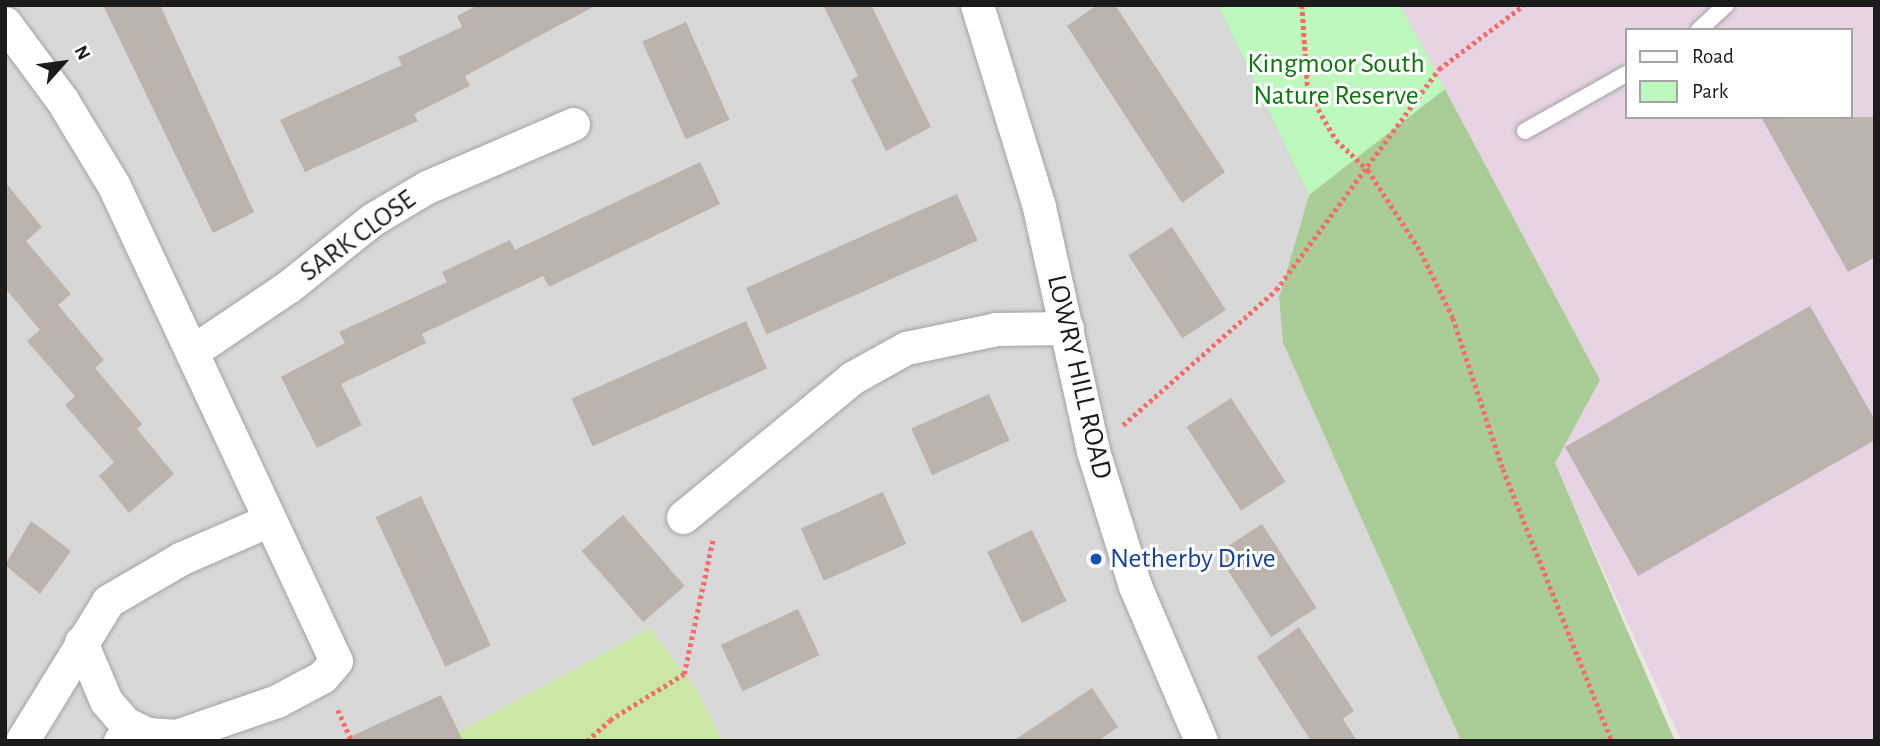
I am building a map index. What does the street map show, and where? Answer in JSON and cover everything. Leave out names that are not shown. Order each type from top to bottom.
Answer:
[{"type":"street","name":"LOWRY HILL ROAD","points":[[976,5],[1039,207],[1093,452],[1135,586],[1201,741]]},
{"type":"street","points":[[5,23],[62,100],[114,186],[193,351],[267,521],[336,660],[322,677],[277,701],[176,736],[134,737],[106,701],[81,642]]},
{"type":"street","name":"SARK CLOSE","points":[[193,351],[288,287],[373,219],[427,187],[573,124]]},
{"type":"street","points":[[683,517],[852,378],[906,348],[996,328],[1067,328]]},
{"type":"street","points":[[22,741],[108,601],[138,581],[267,521]]},
{"type":"lane","points":[[1701,28],[1726,5]]},
{"type":"lane","points":[[1525,131],[1624,75]]},
{"type":"path","points":[[1302,5],[1308,91],[1336,140],[1368,170],[1421,252],[1453,318],[1503,469],[1612,741]]},
{"type":"path","points":[[1093,452],[1276,290],[1368,170],[1439,69],[1524,5]]},
{"type":"path","points":[[587,741],[610,720],[684,674],[716,541]]},
{"type":"shaded area","points":[[5,5],[1218,5],[1309,195],[1279,298],[1283,343],[1461,741],[5,741]]},
{"type":"shaded area","points":[[1400,5],[1875,5],[1875,741],[1682,741],[1554,463],[1600,380]]},
{"type":"green space","points":[[1218,5],[1400,5],[1600,380],[1555,463],[1675,741],[1461,741],[1283,343],[1279,298],[1309,195]]},
{"type":"green space","name":"Kingmoor South Nature Reserve","points":[[1218,5],[1400,5],[1445,89],[1309,195]]},
{"type":"green space","points":[[650,628],[697,690],[722,741],[442,741]]},
{"type":"building","points":[[103,5],[160,5],[254,212],[213,233]]},
{"type":"building","points":[[478,5],[597,5],[465,76],[470,86],[414,114],[418,121],[305,172],[280,120],[402,65],[398,57],[462,27],[457,16]]},
{"type":"building","points":[[823,5],[871,5],[931,127],[886,151],[851,80],[858,76]]},
{"type":"building","points":[[1097,5],[1115,5],[1225,172],[1182,203],[1067,26]]},
{"type":"building","points":[[686,22],[730,120],[686,139],[642,42]]},
{"type":"building","points":[[1875,117],[1875,257],[1848,272],[1762,119]]},
{"type":"building","points":[[700,162],[720,204],[549,287],[543,276],[422,334],[426,343],[341,384],[362,425],[317,448],[281,377],[345,343],[339,332],[447,282],[442,272],[510,240],[515,250]]},
{"type":"building","points":[[5,182],[42,227],[26,241],[71,294],[58,305],[104,360],[95,368],[142,424],[137,429],[174,474],[129,513],[99,476],[114,462],[65,405],[75,396],[27,341],[40,330],[5,288]]},
{"type":"building","points":[[957,194],[978,241],[767,335],[746,288]]},
{"type":"building","points":[[1172,227],[1226,310],[1182,338],[1128,255]]},
{"type":"building","points":[[1810,306],[1875,420],[1875,440],[1638,576],[1565,447]]},
{"type":"building","points":[[746,321],[767,369],[593,446],[572,399]]},
{"type":"building","points":[[989,394],[1010,441],[932,475],[911,429]]},
{"type":"building","points":[[1231,398],[1285,482],[1241,511],[1187,427]]},
{"type":"building","points":[[883,492],[906,544],[824,581],[801,529]]},
{"type":"building","points":[[421,496],[491,646],[445,667],[376,517]]},
{"type":"building","points":[[623,515],[685,586],[643,622],[581,551]]},
{"type":"building","points":[[31,521],[71,551],[40,594],[5,565]]},
{"type":"building","points":[[1262,524],[1316,608],[1271,637],[1217,553]]},
{"type":"building","points":[[1032,530],[1067,601],[1022,623],[987,552]]},
{"type":"building","points":[[798,609],[820,655],[743,691],[721,645]]},
{"type":"building","points":[[1299,627],[1354,711],[1343,719],[1357,741],[1311,741],[1257,657]]},
{"type":"building","points":[[1092,688],[1118,727],[1098,741],[1013,741]]},
{"type":"building","points":[[441,695],[463,741],[341,741]]},
{"type":"place","name":"Netherby Drive","points":[[1096,559]]}]
